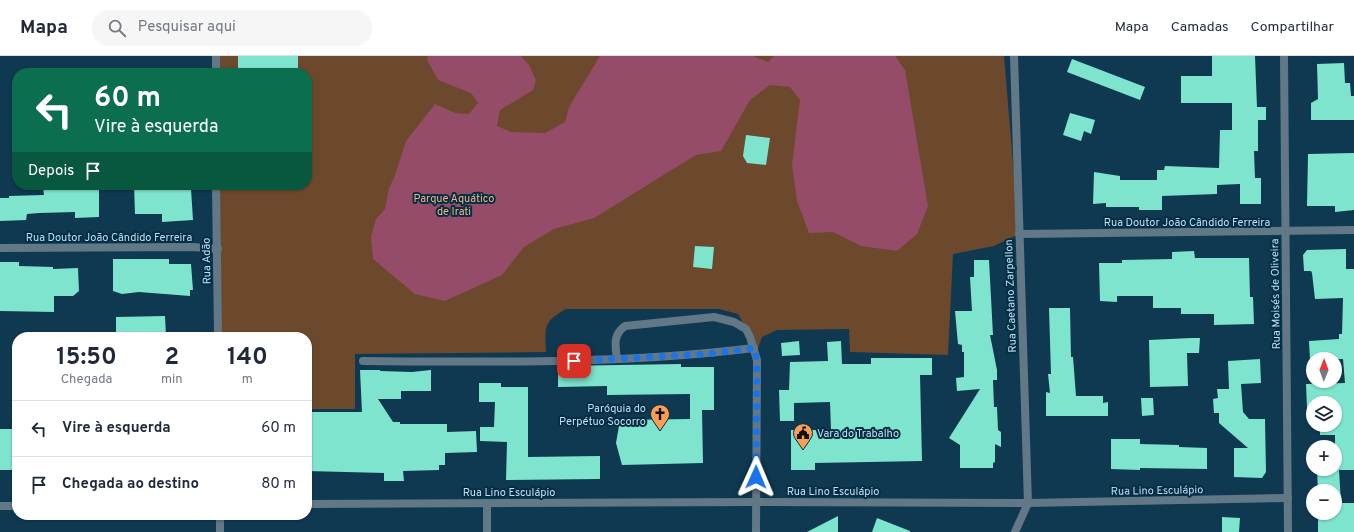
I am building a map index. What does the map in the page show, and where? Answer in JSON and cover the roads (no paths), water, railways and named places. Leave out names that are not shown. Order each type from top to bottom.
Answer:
[{"type":"street","points":[[216,56],[216,68]]},
{"type":"street","name":"Rua Caetano Zarpellon","points":[[1014,56],[1028,503],[1015,532]]},
{"type":"street","name":"Rua Moisés de Oliveira","points":[[1284,56],[1288,532]]},
{"type":"street","name":"Rua Adão","points":[[216,190],[218,332]]},
{"type":"street","name":"Rua Doutor João Cândido Ferreira","points":[[1019,234],[1354,230]]},
{"type":"street","name":"Rua Doutor João Cândido Ferreira","points":[[0,248],[193,247],[218,249]]},
{"type":"street","points":[[617,359],[615,339],[618,331],[625,326],[714,317],[734,322],[746,329],[757,360],[756,532]]},
{"type":"street","points":[[363,361],[546,362],[708,354],[754,348]]},
{"type":"street","name":"Rua Lino Esculápio","points":[[312,504],[756,502],[1028,503],[1288,498]]},
{"type":"street","points":[[487,503],[487,532]]},
{"type":"street","points":[[0,506],[12,506]]},
{"type":"street","points":[[220,520],[220,532]]},
{"type":"place","name":"Paróquia do Perpétuo Socorro","points":[[660,431]]},
{"type":"place","name":"Vara do Trabalho","points":[[803,450]]},
{"type":"park label","name":"Parque Aquático de Irati","points":[[454,204]]}]
